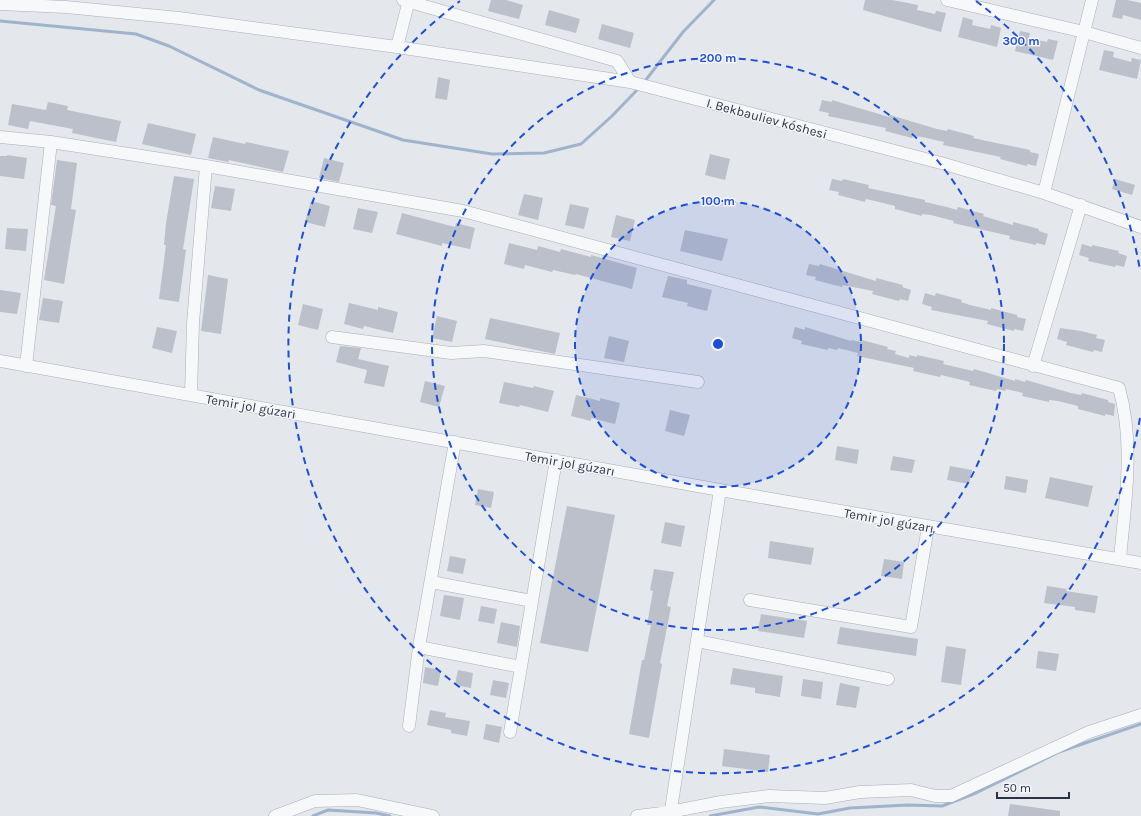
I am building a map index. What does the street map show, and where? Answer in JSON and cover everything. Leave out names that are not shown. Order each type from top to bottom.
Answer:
[{"type":"street","points":[[397,47],[407,0],[618,61],[630,82]]},
{"type":"street","points":[[947,0],[1084,32],[1141,48]]},
{"type":"street","points":[[1044,193],[1092,0]]},
{"type":"street","name":"I. Bekbauliev kóshesi","points":[[0,4],[66,7],[178,18],[397,47],[630,82],[941,163],[1044,193],[1141,227]]},
{"type":"street","points":[[0,137],[50,142],[206,166],[462,211],[1119,388],[1126,411],[1129,460],[1120,559]]},
{"type":"street","points":[[26,366],[50,142]]},
{"type":"street","points":[[191,395],[192,323],[206,166]]},
{"type":"street","points":[[1033,366],[1081,206]]},
{"type":"street","points":[[332,337],[451,353],[484,351],[698,382]]},
{"type":"street","name":"Temir jol gúzarı","points":[[0,361],[720,490],[1141,563]]},
{"type":"street","points":[[409,726],[419,647],[455,442]]},
{"type":"street","points":[[510,732],[556,460]]},
{"type":"street","points":[[670,814],[720,490]]},
{"type":"street","points":[[750,600],[911,627],[928,526]]},
{"type":"street","points":[[431,582],[532,601]]},
{"type":"street","points":[[697,641],[888,679]]},
{"type":"street","points":[[419,647],[521,667]]},
{"type":"street","points":[[637,816],[670,814],[721,802],[769,796],[825,798],[860,792],[911,790],[935,796],[951,796],[1089,732],[1141,715]]},
{"type":"street","points":[[275,816],[315,801],[357,800],[433,816]]},
{"type":"building","points":[[491,0],[506,0],[523,5],[519,19],[488,11]]},
{"type":"building","points":[[865,0],[892,0],[918,5],[917,10],[935,14],[936,11],[946,13],[941,32],[863,10]]},
{"type":"building","points":[[1116,0],[1127,0],[1141,3],[1141,20],[1123,15],[1122,19],[1112,17]]},
{"type":"building","points":[[549,10],[580,19],[576,33],[545,25]]},
{"type":"building","points":[[963,17],[973,20],[972,25],[990,29],[991,25],[1001,28],[997,47],[958,37]]},
{"type":"building","points":[[602,24],[634,33],[630,48],[598,39]]},
{"type":"building","points":[[1020,31],[1030,33],[1029,38],[1047,42],[1048,39],[1058,41],[1053,60],[1015,51]]},
{"type":"building","points":[[1104,50],[1114,52],[1113,57],[1131,62],[1132,58],[1141,60],[1137,79],[1099,70]]},
{"type":"building","points":[[438,77],[450,80],[447,100],[435,98]]},
{"type":"building","points":[[822,100],[832,102],[832,100],[889,117],[890,115],[937,129],[947,131],[948,129],[974,136],[973,138],[1030,150],[1030,152],[1039,154],[1036,166],[1027,164],[1027,166],[1000,159],[1001,157],[943,145],[944,142],[922,137],[913,136],[912,138],[885,131],[886,128],[828,116],[829,113],[819,111]]},
{"type":"building","points":[[48,102],[68,106],[67,110],[121,121],[116,142],[72,133],[73,129],[30,121],[28,129],[8,125],[12,104],[46,110]]},
{"type":"building","points":[[148,123],[196,134],[191,155],[142,144]]},
{"type":"building","points":[[213,137],[289,151],[283,172],[229,160],[228,162],[208,158]]},
{"type":"building","points":[[710,154],[730,159],[725,180],[705,175]]},
{"type":"building","points":[[7,155],[27,158],[24,179],[0,176],[0,156]]},
{"type":"building","points":[[324,158],[344,163],[339,182],[319,178]]},
{"type":"building","points":[[57,160],[77,163],[71,209],[76,210],[64,284],[44,280],[56,206],[51,205]]},
{"type":"building","points":[[174,176],[194,179],[183,249],[186,250],[179,302],[159,299],[166,245],[164,245],[166,223]]},
{"type":"building","points":[[832,179],[842,181],[843,179],[869,185],[868,188],[925,200],[925,202],[957,210],[958,207],[984,214],[983,216],[1013,225],[1013,222],[1039,229],[1039,231],[1048,234],[1045,245],[1036,243],[1036,245],[1009,239],[1010,236],[953,223],[954,221],[931,215],[922,214],[922,216],[895,209],[895,206],[875,201],[866,199],[865,202],[838,195],[839,192],[829,190]]},
{"type":"building","points":[[1115,179],[1135,185],[1132,195],[1112,189]]},
{"type":"building","points":[[215,186],[235,189],[231,211],[211,208]]},
{"type":"building","points":[[524,194],[543,198],[538,220],[518,215]]},
{"type":"building","points":[[311,201],[330,206],[325,227],[305,222]]},
{"type":"building","points":[[570,204],[589,208],[584,229],[565,225]]},
{"type":"building","points":[[358,208],[378,212],[372,233],[353,229]]},
{"type":"building","points":[[402,213],[455,227],[456,223],[475,228],[470,249],[442,243],[442,246],[396,234]]},
{"type":"building","points":[[616,215],[635,220],[630,241],[611,237]]},
{"type":"building","points":[[7,228],[28,229],[26,251],[5,249]]},
{"type":"building","points":[[685,230],[728,239],[722,261],[680,251]]},
{"type":"building","points":[[509,243],[537,250],[538,246],[560,252],[561,249],[591,257],[591,255],[637,268],[632,289],[576,274],[553,270],[552,272],[525,265],[524,269],[504,264]]},
{"type":"building","points":[[1082,244],[1119,251],[1118,253],[1127,256],[1124,267],[1116,265],[1115,267],[1088,261],[1089,258],[1079,255]]},
{"type":"building","points":[[809,264],[819,266],[820,264],[876,281],[876,278],[903,285],[902,287],[911,290],[908,301],[900,299],[899,301],[872,294],[873,291],[843,285],[842,287],[815,280],[816,277],[806,275]]},
{"type":"building","points":[[208,275],[228,279],[221,334],[201,331]]},
{"type":"building","points":[[668,276],[687,280],[687,284],[712,290],[707,311],[687,306],[688,303],[662,297]]},
{"type":"building","points":[[0,290],[21,293],[17,314],[0,312]]},
{"type":"building","points":[[925,293],[935,296],[936,293],[962,300],[961,302],[970,305],[991,310],[991,308],[1017,315],[1017,317],[1026,319],[1023,331],[1014,329],[1014,331],[987,324],[988,321],[931,310],[932,307],[922,304]]},
{"type":"building","points":[[43,298],[63,301],[59,323],[39,320]]},
{"type":"building","points":[[349,303],[378,310],[378,307],[398,312],[393,333],[364,326],[363,329],[344,324]]},
{"type":"building","points":[[303,304],[323,309],[318,330],[298,325]]},
{"type":"building","points":[[437,316],[457,321],[452,342],[432,338]]},
{"type":"building","points":[[490,318],[560,333],[555,354],[485,339]]},
{"type":"building","points":[[157,327],[177,331],[172,353],[152,348]]},
{"type":"building","points":[[795,327],[805,330],[805,327],[851,341],[861,342],[862,340],[888,347],[887,349],[896,351],[895,354],[909,358],[909,355],[917,357],[917,355],[944,361],[943,364],[973,371],[974,369],[1015,381],[1015,379],[1025,382],[1026,380],[1071,393],[1081,395],[1082,393],[1108,400],[1108,402],[1115,404],[1114,416],[1105,414],[1105,416],[1078,409],[1078,406],[1058,401],[1049,400],[1049,402],[1022,396],[1023,393],[1006,389],[1005,391],[997,389],[996,391],[969,385],[970,382],[941,375],[940,377],[913,371],[914,368],[857,356],[858,353],[838,348],[837,350],[828,348],[828,350],[801,344],[802,341],[792,338]]},
{"type":"building","points":[[1060,328],[1097,335],[1096,338],[1105,340],[1102,352],[1094,350],[1093,352],[1066,345],[1067,342],[1057,339]]},
{"type":"building","points":[[609,336],[629,341],[624,362],[604,358]]},
{"type":"building","points":[[340,346],[361,348],[358,359],[389,366],[384,387],[364,383],[367,370],[336,362]]},
{"type":"building","points":[[425,381],[445,386],[439,407],[420,402]]},
{"type":"building","points":[[504,382],[533,388],[534,386],[554,391],[548,412],[520,405],[519,407],[499,403]]},
{"type":"building","points":[[576,395],[600,401],[600,398],[620,403],[615,424],[591,418],[591,421],[571,416]]},
{"type":"building","points":[[670,410],[690,415],[684,436],[665,431]]},
{"type":"building","points":[[837,446],[859,450],[857,464],[835,460]]},
{"type":"building","points":[[893,456],[915,460],[912,473],[890,470]]},
{"type":"building","points":[[950,466],[972,470],[969,484],[947,480]]},
{"type":"building","points":[[1006,476],[1028,480],[1026,493],[1004,489]]},
{"type":"building","points":[[1050,477],[1093,486],[1088,507],[1045,498]]},
{"type":"building","points":[[478,489],[494,492],[491,508],[475,505]]},
{"type":"building","points":[[567,506],[615,515],[588,652],[540,643]]},
{"type":"building","points":[[665,522],[685,526],[681,547],[661,543]]},
{"type":"building","points":[[770,541],[814,548],[811,565],[768,558]]},
{"type":"building","points":[[450,556],[466,559],[463,574],[447,571]]},
{"type":"building","points":[[884,559],[904,562],[902,579],[881,576]]},
{"type":"building","points":[[654,569],[674,572],[667,606],[671,607],[660,663],[662,664],[649,738],[629,734],[642,660],[644,660],[651,625],[647,625],[653,591],[650,590]]},
{"type":"building","points":[[1047,586],[1067,589],[1066,591],[1098,596],[1095,613],[1075,610],[1075,607],[1044,603]]},
{"type":"building","points":[[444,595],[464,598],[460,620],[440,616]]},
{"type":"building","points":[[481,606],[497,609],[494,624],[478,621]]},
{"type":"building","points":[[761,614],[807,621],[804,638],[758,631]]},
{"type":"building","points":[[501,622],[520,626],[517,647],[497,643]]},
{"type":"building","points":[[840,627],[918,639],[916,656],[837,644]]},
{"type":"building","points":[[946,646],[966,649],[961,685],[941,682]]},
{"type":"building","points":[[1038,651],[1059,654],[1056,671],[1036,668]]},
{"type":"building","points":[[425,667],[441,670],[438,686],[423,683]]},
{"type":"building","points":[[733,668],[783,676],[780,697],[755,693],[755,688],[730,684]]},
{"type":"building","points":[[458,670],[473,673],[471,688],[455,685]]},
{"type":"building","points":[[803,679],[823,682],[821,699],[801,696]]},
{"type":"building","points":[[493,680],[509,683],[506,698],[490,695]]},
{"type":"building","points":[[840,683],[860,687],[856,708],[836,705]]},
{"type":"building","points":[[430,710],[446,713],[445,717],[470,721],[467,736],[451,733],[451,730],[427,725]]},
{"type":"building","points":[[486,724],[502,727],[499,743],[483,739]]},
{"type":"building","points":[[724,749],[770,755],[768,772],[722,766]]},
{"type":"building","points":[[1010,804],[1060,811],[1060,816],[1008,816]]},
{"type":"waterway","points":[[645,81],[683,32],[714,0]]},
{"type":"waterway","points":[[0,21],[136,34],[169,46],[259,90],[403,140],[492,154],[544,153],[581,144],[612,116],[637,90]]},
{"type":"waterway","points":[[710,816],[759,807],[818,814],[850,808],[908,805],[942,806],[976,793],[1059,752],[1141,724]]},
{"type":"waterway","points":[[313,816],[328,810],[376,813],[390,816]]}]
